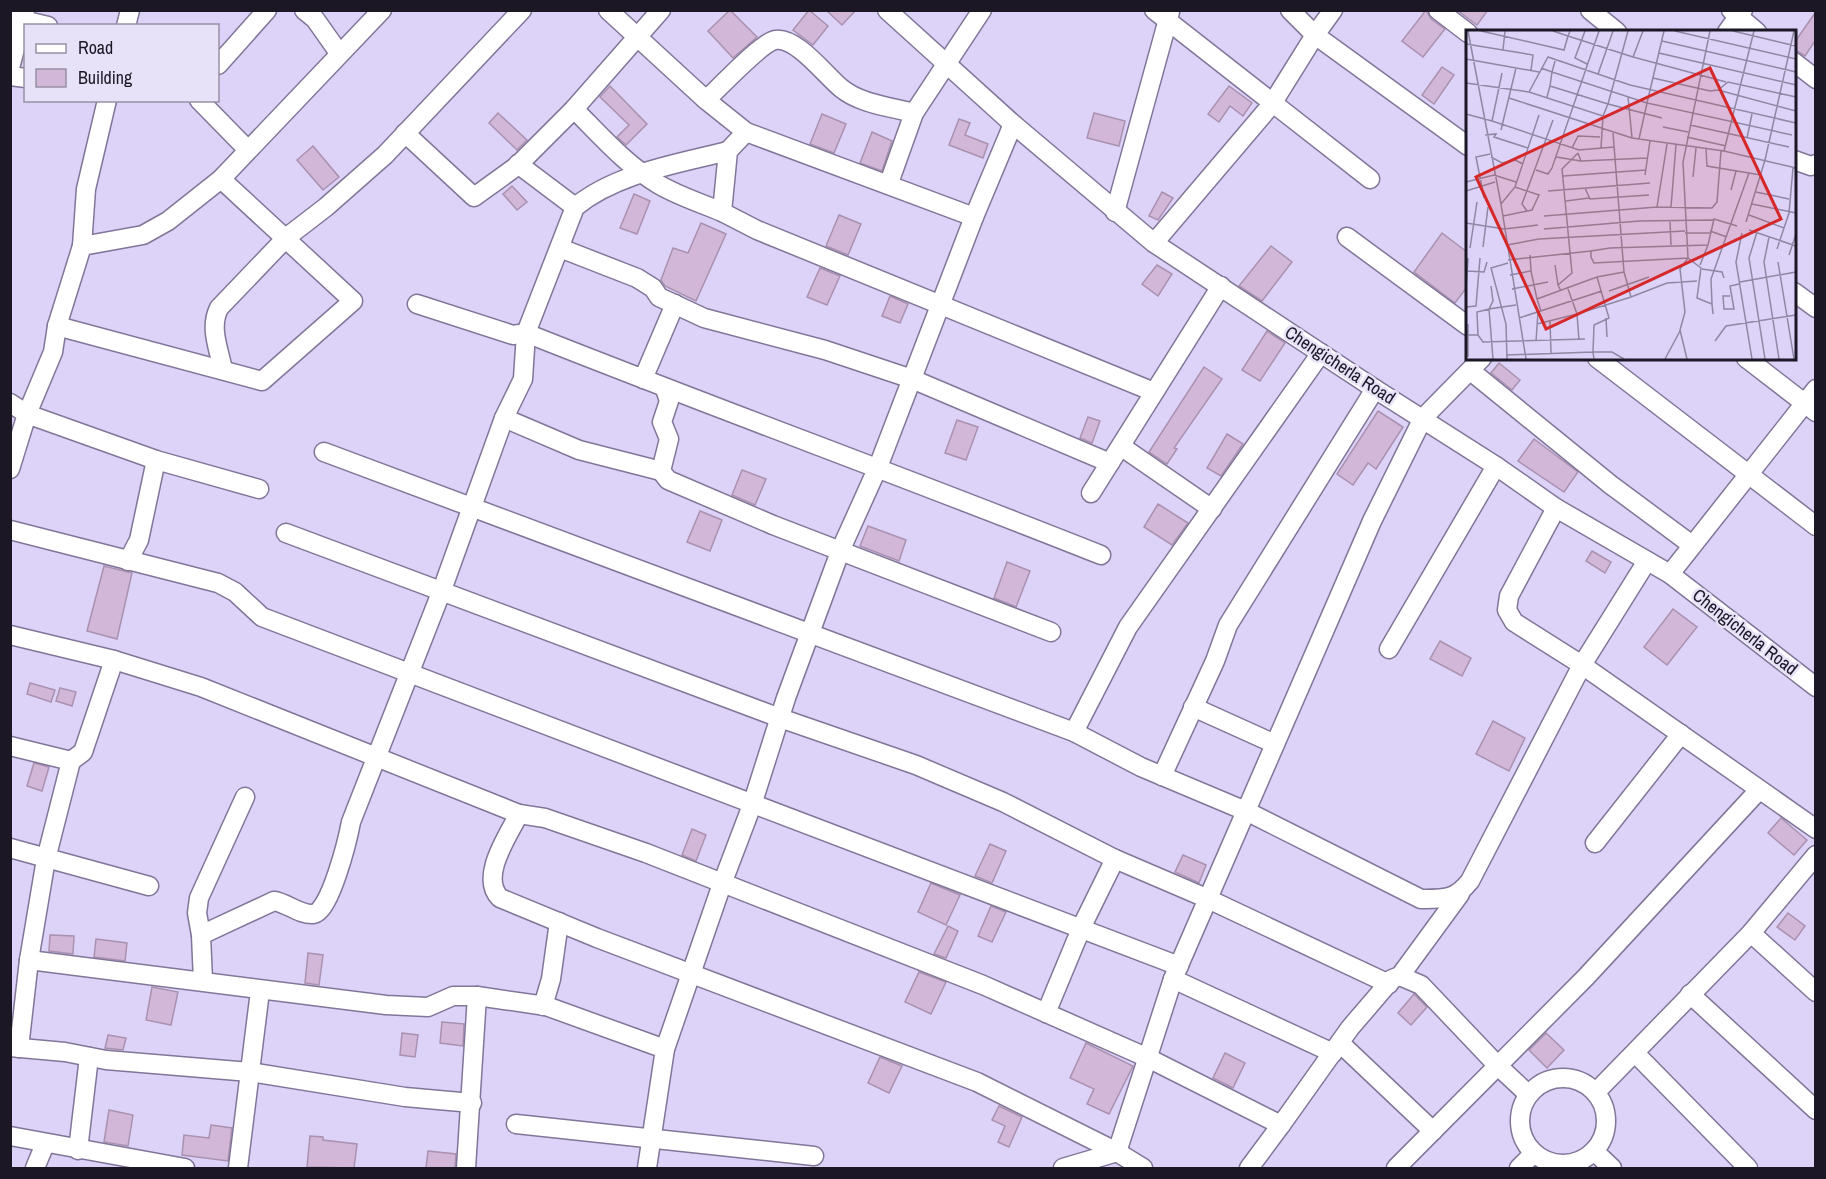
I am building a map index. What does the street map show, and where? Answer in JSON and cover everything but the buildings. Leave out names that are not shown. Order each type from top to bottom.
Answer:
[{"type":"street","points":[[219,64],[267,10]]},
{"type":"street","points":[[304,10],[315,20],[339,53]]},
{"type":"street","points":[[82,246],[142,235],[168,221],[221,179],[381,10]]},
{"type":"street","points":[[223,370],[214,318],[219,308],[286,237],[327,207],[405,134],[522,10]]},
{"type":"street","points":[[608,10],[706,100],[746,132],[889,183],[974,217]]},
{"type":"street","points":[[405,134],[474,197],[518,164],[574,109],[661,10]]},
{"type":"street","name":"Chengicherla Road","points":[[887,10],[945,65],[1154,243],[1496,466],[1556,508],[1670,574],[1815,687]]},
{"type":"street","points":[[889,183],[914,113],[982,10]]},
{"type":"street","points":[[1154,10],[1169,17],[1272,104],[1370,178]]},
{"type":"street","points":[[1290,10],[1315,34],[1466,145]]},
{"type":"street","points":[[1154,243],[1272,104],[1315,34],[1333,10]]},
{"type":"street","points":[[1438,10],[1466,32]]},
{"type":"street","points":[[1590,10],[1615,30]]},
{"type":"street","points":[[1728,30],[1738,12],[1755,30]]},
{"type":"street","points":[[10,68],[20,16],[42,24]]},
{"type":"street","points":[[1115,212],[1169,17]]},
{"type":"street","points":[[706,100],[763,45],[776,40],[788,42],[803,52],[854,97],[914,113]]},
{"type":"street","points":[[1796,64],[1815,79]]},
{"type":"street","points":[[10,469],[27,414],[53,352],[57,326],[82,246],[86,189],[107,102]]},
{"type":"street","points":[[201,102],[247,149]]},
{"type":"street","points":[[574,109],[620,156],[643,173],[679,194],[762,232],[1154,392]]},
{"type":"street","points":[[647,1168],[665,1049],[722,884],[752,806],[780,718],[841,549],[878,467],[940,303],[1013,124]]},
{"type":"street","points":[[201,936],[274,901],[303,913],[314,914],[321,911],[346,847],[351,822],[442,590],[504,418],[523,380],[526,333],[575,207],[592,193],[643,173],[728,151],[746,132]]},
{"type":"street","points":[[722,212],[728,151]]},
{"type":"street","points":[[518,164],[575,207]]},
{"type":"street","points":[[57,326],[262,381],[353,301],[221,179]]},
{"type":"street","points":[[1347,237],[1466,325]]},
{"type":"street","points":[[560,248],[637,278],[652,288],[659,297],[704,318],[825,350],[912,379],[1110,463]]},
{"type":"street","points":[[1091,493],[1122,447],[1221,285]]},
{"type":"street","points":[[1796,294],[1815,308]]},
{"type":"street","points":[[417,304],[513,335],[526,333],[665,389],[878,467],[1101,555]]},
{"type":"street","points":[[643,380],[675,304]]},
{"type":"street","points":[[1074,732],[1128,627],[1321,353]]},
{"type":"street","points":[[1600,360],[1815,526]]},
{"type":"street","points":[[1670,574],[1812,401],[1749,360]]},
{"type":"street","points":[[1117,1152],[1176,972],[1206,898],[1248,812],[1275,744],[1372,521],[1423,418],[1477,365],[1611,485],[1692,545]]},
{"type":"street","points":[[661,471],[669,439],[662,422],[669,401],[665,389]]},
{"type":"street","points":[[1162,776],[1228,625],[1375,389]]},
{"type":"street","points":[[10,403],[27,414],[156,460],[259,489]]},
{"type":"street","points":[[504,418],[579,450],[661,471],[668,480],[723,505],[1052,632]]},
{"type":"street","points":[[1122,447],[1212,509]]},
{"type":"street","points":[[324,452],[1074,732],[1162,776],[1248,812],[1421,899],[1443,899],[1460,894]]},
{"type":"street","points":[[128,561],[139,540],[156,460]]},
{"type":"street","points":[[1389,648],[1496,466]]},
{"type":"street","points":[[1556,508],[1509,596],[1507,610],[1515,622],[1582,665],[1815,829]]},
{"type":"street","points":[[10,530],[218,584],[235,592],[262,616],[752,806],[994,894],[1081,930],[1336,1048],[1433,1131]]},
{"type":"street","points":[[286,533],[780,718],[916,765],[1003,802],[1114,859],[1394,980],[1421,985],[1528,1094]]},
{"type":"street","points":[[1249,1168],[1336,1048],[1394,980],[1470,882],[1582,665],[1647,561]]},
{"type":"street","points":[[10,635],[114,660],[201,687],[519,814],[545,818],[646,853],[1046,1012],[1148,1058],[1281,1125]]},
{"type":"street","points":[[114,660],[83,752],[71,761],[46,859],[15,1047],[89,1057],[250,1072],[405,1097],[472,1103]]},
{"type":"street","points":[[1193,707],[1275,744]]},
{"type":"street","points":[[1595,843],[1681,735]]},
{"type":"street","points":[[10,746],[71,761]]},
{"type":"street","points":[[1396,1168],[1586,977],[1760,790]]},
{"type":"street","points":[[203,981],[201,936],[197,913],[199,898],[244,797]]},
{"type":"street","points":[[519,814],[500,851],[491,883],[493,891],[501,898],[977,1082],[1117,1152],[1143,1168]]},
{"type":"street","points":[[10,848],[149,886]]},
{"type":"street","points":[[1596,1092],[1750,933],[1815,855]]},
{"type":"street","points":[[1046,1012],[1114,859]]},
{"type":"street","points":[[543,1006],[551,979],[559,922]]},
{"type":"street","points":[[1750,933],[1815,992]]},
{"type":"street","points":[[29,960],[203,981],[260,991],[429,1007],[453,996],[477,996],[543,1006],[665,1049]]},
{"type":"street","points":[[238,1168],[260,991]]},
{"type":"street","points":[[1690,994],[1815,1110]]},
{"type":"street","points":[[466,1168],[472,1103],[477,996]]},
{"type":"street","points":[[1635,1053],[1748,1168]]},
{"type":"street","points":[[78,1150],[89,1057]]},
{"type":"street","points":[[1562,1077],[1586,1084],[1596,1092],[1604,1109],[1606,1128],[1594,1151],[1580,1161],[1562,1165],[1550,1163],[1534,1153],[1523,1139],[1520,1127],[1519,1115],[1528,1094],[1538,1085],[1562,1077]]},
{"type":"street","points":[[516,1124],[814,1156]]},
{"type":"street","points":[[10,1136],[185,1168]]},
{"type":"street","points":[[35,1168],[45,1144]]},
{"type":"street","points":[[1594,1151],[1612,1168]]},
{"type":"street","points":[[1063,1168],[1117,1152]]},
{"type":"street","points":[[1519,1168],[1534,1153]]}]
